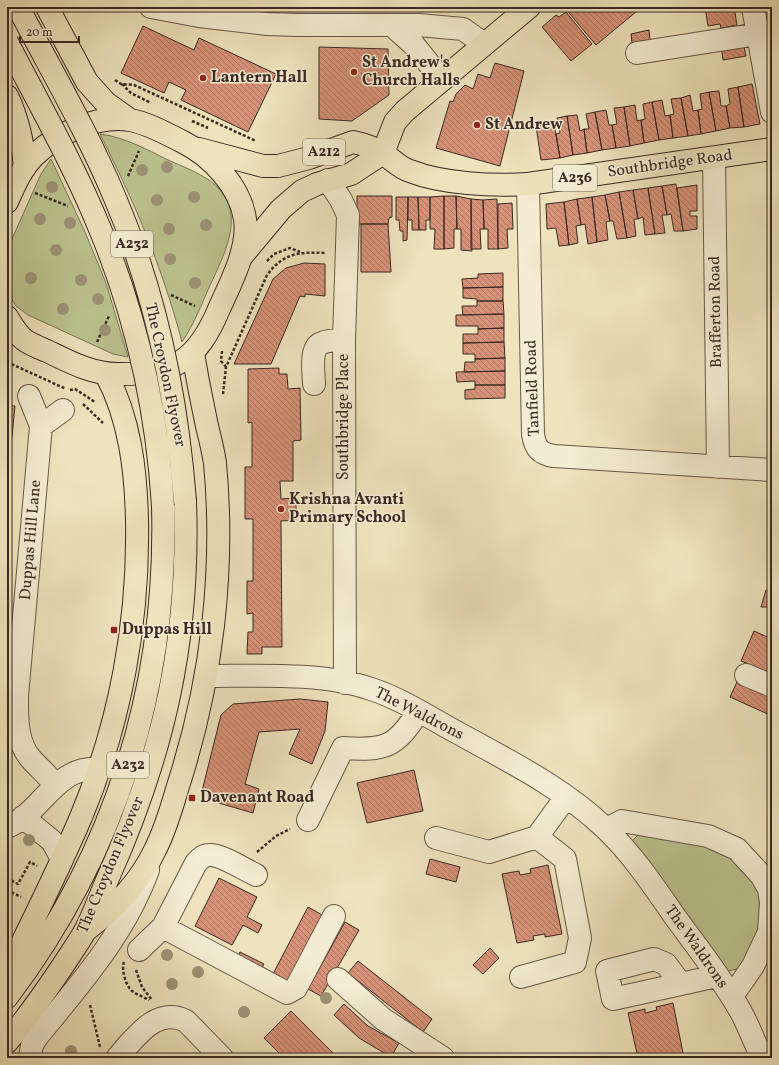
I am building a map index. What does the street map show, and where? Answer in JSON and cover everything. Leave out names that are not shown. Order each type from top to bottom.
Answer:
[{"type":"main road","name":"The Croydon Flyover","points":[[7,1042],[38,1004],[85,931],[125,841],[142,797],[164,721],[181,620],[186,542],[185,500],[178,429],[166,361],[149,297],[128,230],[101,168],[18,7]]},
{"type":"main road","points":[[47,7],[87,82],[106,103],[130,120]]},
{"type":"main road","points":[[383,153],[395,122],[399,117],[524,9]]},
{"type":"main road","name":"The Croydon Flyover","points":[[7,42],[85,196],[100,229],[124,294],[136,333],[152,404],[161,470],[163,506],[163,573],[158,627],[144,708],[131,755],[113,807],[87,868],[58,923],[26,972],[7,996]]},
{"type":"main road","points":[[7,96],[17,119],[22,138],[25,167]]},
{"type":"main road","points":[[7,202],[25,167],[46,146],[67,133],[92,123],[109,120],[130,120],[146,125],[194,147],[213,163],[234,190],[241,205],[245,219],[244,238],[239,259],[211,328],[193,353],[183,361],[157,370],[131,374],[106,374],[78,365],[16,339],[16,332],[7,317]]},
{"type":"main road","name":"A212","points":[[194,147],[263,166],[278,166],[309,158],[353,142],[383,153]]},
{"type":"main road","name":"Southbridge Road","points":[[383,153],[408,171],[420,175],[481,183],[528,184],[772,149]]},
{"type":"main road","name":"A212","points":[[239,259],[288,202],[309,187],[358,171],[383,153]]},
{"type":"main road","points":[[85,931],[109,912],[126,894],[155,851],[167,822],[199,716],[215,612],[218,532],[215,462],[193,353]]},
{"type":"main road","points":[[7,974],[81,816],[110,733],[127,658],[136,580],[136,501],[128,435],[122,409],[106,374]]},
{"type":"street","points":[[753,7],[772,112]]},
{"type":"street","points":[[161,8],[199,16],[267,24],[379,19],[418,25],[464,29],[484,44]]},
{"type":"street","points":[[379,19],[414,45],[442,80]]},
{"type":"street","points":[[637,53],[758,34]]},
{"type":"street","name":"Brafferton Road","points":[[714,158],[718,467]]},
{"type":"street","name":"Southbridge Place","points":[[328,180],[341,200],[348,215],[344,340],[345,682]]},
{"type":"street","name":"Tanfield Road","points":[[528,184],[534,444],[539,451],[554,456],[772,470]]},
{"type":"street","points":[[314,384],[314,354],[318,345],[321,343],[344,340]]},
{"type":"street","name":"Duppas Hill Lane","points":[[29,396],[41,426],[17,722],[23,747],[31,758],[50,777],[55,785]]},
{"type":"street","points":[[41,426],[71,403]]},
{"type":"street","points":[[746,675],[772,686]]},
{"type":"street","name":"The Waldrons","points":[[206,676],[292,677],[345,682],[371,689],[418,712],[530,774],[566,797],[606,829],[658,894],[730,994],[737,989],[749,972],[770,932],[771,910],[769,889],[754,866],[737,849],[708,836],[629,821],[622,821],[606,829]]},
{"type":"street","points":[[308,820],[344,748],[369,750],[390,744],[405,732],[418,712]]},
{"type":"street","points":[[62,859],[52,841],[15,822],[55,785],[76,772],[87,768],[98,769]]},
{"type":"street","points":[[436,838],[488,852],[537,837],[566,797]]},
{"type":"street","points":[[521,977],[575,962],[580,938],[565,859],[537,837]]},
{"type":"street","points":[[30,1058],[32,1045],[37,1037],[83,979],[124,920],[140,890],[155,851]]},
{"type":"street","points":[[132,954],[163,927],[196,863],[202,857],[209,855],[217,856],[251,873]]},
{"type":"street","points":[[163,927],[287,993],[296,988],[334,916]]},
{"type":"street","points":[[680,983],[666,964],[654,959],[607,970],[613,999],[716,976]]},
{"type":"street","points":[[338,979],[383,1019],[443,1058]]},
{"type":"street","points":[[730,994],[762,1058]]},
{"type":"street","points":[[109,1053],[148,1025],[162,1018],[169,1017],[179,1018],[190,1024],[222,1058]]},
{"type":"path","points":[[111,78],[122,84],[131,93],[152,103]]},
{"type":"path","points":[[122,84],[134,84],[259,142]]},
{"type":"path","points":[[264,264],[281,251],[290,248],[300,252],[346,254]]},
{"type":"path","points":[[222,398],[226,366],[267,275],[282,259],[300,252]]},
{"type":"path","points":[[221,352],[221,361],[226,366]]},
{"type":"path","points":[[100,407],[90,397],[75,389],[70,390],[71,403],[83,404],[107,427],[128,435]]},
{"type":"path","points":[[251,873],[254,855],[276,836],[308,820]]},
{"type":"path","points":[[7,878],[18,884],[30,862],[37,866],[34,872]]},
{"type":"path","points":[[7,890],[25,900]]},
{"type":"path","points":[[22,898],[25,891]]},
{"type":"path","points":[[132,954],[136,960],[136,974],[142,987],[156,1004],[132,991],[124,976],[122,967],[132,954]]},
{"type":"path","points":[[90,1004],[109,1053]]},
{"type":"green space","points":[[100,134],[135,144],[200,174],[221,191],[228,203],[231,215],[231,228],[224,254],[199,311],[182,342],[166,288],[147,236]]},
{"type":"green space","points":[[51,159],[85,232],[106,283],[128,357],[113,354],[28,315],[16,306],[7,292],[7,250],[41,174]]},
{"type":"green space","points":[[638,835],[710,846],[742,865],[759,889],[760,934],[741,968],[725,972],[631,842]]},
{"type":"building","points":[[564,7],[642,7],[596,45]]},
{"type":"building","points":[[705,7],[734,7],[737,25],[721,28],[720,24],[708,26]]},
{"type":"building","points":[[566,12],[592,44],[571,61],[542,27],[556,15],[559,17]]},
{"type":"building","name":"Lantern Hall","points":[[143,26],[194,50],[199,38],[276,74],[248,132],[181,100],[186,90],[169,82],[164,93],[121,73]]},
{"type":"building","points":[[649,30],[650,40],[632,43],[631,34]]},
{"type":"building","points":[[743,42],[746,56],[723,60],[721,46]]},
{"type":"building","name":"St Andrew's Church Halls","points":[[319,47],[388,49],[389,95],[352,121],[319,119]]},
{"type":"building","name":"St Andrew","points":[[495,63],[524,71],[500,166],[436,148],[450,101],[453,102],[456,94],[465,85],[473,89],[478,74],[490,78]]},
{"type":"building","points":[[752,84],[760,124],[744,127],[738,87]]},
{"type":"building","points":[[738,87],[744,127],[730,128],[726,106],[730,104],[728,89]]},
{"type":"building","points":[[719,91],[721,106],[726,106],[730,128],[716,131],[709,92]]},
{"type":"building","points":[[709,92],[716,131],[701,134],[698,110],[702,109],[700,94]]},
{"type":"building","points":[[690,95],[693,111],[698,110],[701,134],[688,136],[681,98]]},
{"type":"building","points":[[681,98],[688,136],[673,138],[670,115],[674,114],[671,99]]},
{"type":"building","points":[[662,100],[665,116],[670,115],[673,138],[659,140],[652,102]]},
{"type":"building","points":[[652,102],[659,140],[644,143],[641,120],[645,119],[643,104]]},
{"type":"building","points":[[635,105],[637,121],[641,120],[644,143],[630,146],[624,107]]},
{"type":"building","points":[[624,107],[630,146],[616,148],[612,125],[617,124],[614,108]]},
{"type":"building","points":[[606,110],[609,125],[612,125],[616,148],[602,150],[595,112]]},
{"type":"building","points":[[595,112],[602,150],[587,153],[584,129],[589,129],[586,114]]},
{"type":"building","points":[[577,115],[580,131],[584,129],[587,153],[573,155],[567,116]]},
{"type":"building","points":[[567,116],[573,155],[560,158],[556,134],[560,133],[557,118]]},
{"type":"building","points":[[554,123],[560,158],[541,160],[536,126]]},
{"type":"building","points":[[676,184],[683,231],[674,231],[671,214],[667,215],[662,186]]},
{"type":"building","points":[[697,185],[697,211],[690,211],[690,216],[697,216],[697,229],[683,231],[677,188]]},
{"type":"building","points":[[662,186],[667,215],[662,215],[665,233],[655,234],[648,188]]},
{"type":"building","points":[[648,188],[655,234],[645,235],[643,217],[638,219],[633,190]]},
{"type":"building","points":[[633,190],[638,219],[634,219],[636,236],[627,238],[619,192]]},
{"type":"building","points":[[619,192],[627,238],[617,239],[613,221],[610,221],[605,195]]},
{"type":"building","points":[[605,195],[610,221],[606,222],[608,240],[597,242],[592,197]]},
{"type":"building","points":[[357,196],[392,196],[392,217],[389,218],[388,224],[357,224]]},
{"type":"building","points":[[444,196],[444,249],[434,249],[435,229],[430,229],[430,197]]},
{"type":"building","points":[[444,196],[456,196],[457,229],[454,229],[454,248],[444,249]]},
{"type":"building","points":[[456,196],[471,199],[472,251],[461,250],[461,229],[457,229]]},
{"type":"building","points":[[396,197],[408,197],[407,240],[403,241],[403,231],[400,231],[399,220],[396,220]]},
{"type":"building","points":[[408,197],[418,197],[419,230],[412,230],[412,220],[408,220]]},
{"type":"building","points":[[418,197],[430,197],[430,220],[426,220],[426,230],[419,230]]},
{"type":"building","points":[[592,197],[597,242],[588,244],[585,224],[581,225],[577,199]]},
{"type":"building","points":[[471,199],[483,200],[484,229],[480,229],[481,249],[471,249]]},
{"type":"building","points":[[497,199],[498,249],[488,249],[488,229],[484,229],[483,200]]},
{"type":"building","points":[[577,199],[581,225],[576,226],[578,243],[569,245],[564,202]]},
{"type":"building","points":[[564,202],[569,245],[559,246],[556,228],[547,229],[546,204]]},
{"type":"building","points":[[512,203],[513,229],[507,229],[508,248],[498,249],[498,204]]},
{"type":"building","points":[[361,224],[388,224],[391,272],[361,272]]},
{"type":"building","points":[[304,263],[325,264],[325,296],[305,294],[305,297],[300,296],[271,364],[234,364],[273,279],[286,268]]},
{"type":"building","points":[[503,273],[503,287],[463,288],[462,279],[478,278],[478,274]]},
{"type":"building","points":[[503,287],[503,301],[477,301],[477,299],[463,298],[463,288]]},
{"type":"building","points":[[477,301],[503,301],[504,314],[463,315],[462,306],[477,306]]},
{"type":"building","points":[[504,314],[504,328],[478,329],[478,326],[456,326],[456,315]]},
{"type":"building","points":[[504,328],[504,342],[463,343],[463,334],[478,334],[478,329]]},
{"type":"building","points":[[504,342],[505,358],[475,359],[475,354],[463,354],[463,343]]},
{"type":"building","points":[[505,358],[505,371],[464,372],[465,362],[475,362],[475,359]]},
{"type":"building","points":[[279,368],[279,374],[287,374],[288,389],[300,388],[301,440],[293,441],[293,481],[280,481],[281,499],[296,498],[296,520],[281,521],[282,647],[262,647],[262,654],[247,654],[248,632],[253,632],[253,613],[247,614],[247,581],[253,581],[253,519],[245,519],[245,467],[252,467],[252,422],[248,423],[248,369]]},
{"type":"building","points":[[505,371],[505,385],[475,385],[475,381],[457,382],[456,372]]},
{"type":"building","points":[[475,385],[505,385],[505,398],[465,399],[465,390],[475,389]]},
{"type":"building","points":[[7,405],[15,406],[7,486]]},
{"type":"building","points":[[766,590],[772,590],[772,607],[761,607]]},
{"type":"building","points":[[754,631],[772,639],[772,674],[741,661]]},
{"type":"building","points":[[737,682],[772,698],[772,716],[730,697]]},
{"type":"building","points":[[300,699],[328,702],[325,731],[312,764],[289,754],[300,729],[259,732],[245,784],[259,789],[253,813],[219,803],[221,796],[202,791],[221,715],[233,704]]},
{"type":"building","points":[[414,770],[423,811],[367,823],[357,783]]},
{"type":"building","points":[[430,859],[460,867],[456,882],[426,874]]},
{"type":"building","points":[[548,865],[562,934],[545,937],[545,934],[533,936],[534,940],[517,943],[502,874],[519,871],[520,875],[531,873],[530,869]]},
{"type":"building","points":[[219,878],[257,897],[247,917],[262,925],[258,933],[243,925],[232,945],[195,926]]},
{"type":"building","points":[[308,907],[322,915],[288,982],[273,974]]},
{"type":"building","points":[[345,922],[359,930],[321,996],[308,989]]},
{"type":"building","points":[[490,948],[499,958],[483,974],[473,965]]},
{"type":"building","points":[[240,952],[264,964],[260,971],[236,959]]},
{"type":"building","points":[[358,961],[432,1019],[423,1032],[348,973]]},
{"type":"building","points":[[673,1003],[684,1058],[638,1058],[628,1013],[645,1009],[645,1013],[657,1010],[656,1007]]},
{"type":"building","points":[[344,1004],[368,1026],[399,1043],[391,1057],[359,1038],[334,1015]]},
{"type":"building","points":[[291,1011],[338,1058],[284,1058],[264,1038]]},
{"type":"place","name":"St Andrew's Church Halls","points":[[354,72]]},
{"type":"place","name":"Lantern Hall","points":[[203,78]]},
{"type":"place","name":"St Andrew","points":[[477,125]]},
{"type":"place","name":"Krishna Avanti Primary School","points":[[281,509]]},
{"type":"place","name":"Duppas Hill","points":[[114,630]]},
{"type":"place","name":"Davenant Road","points":[[192,798]]}]
